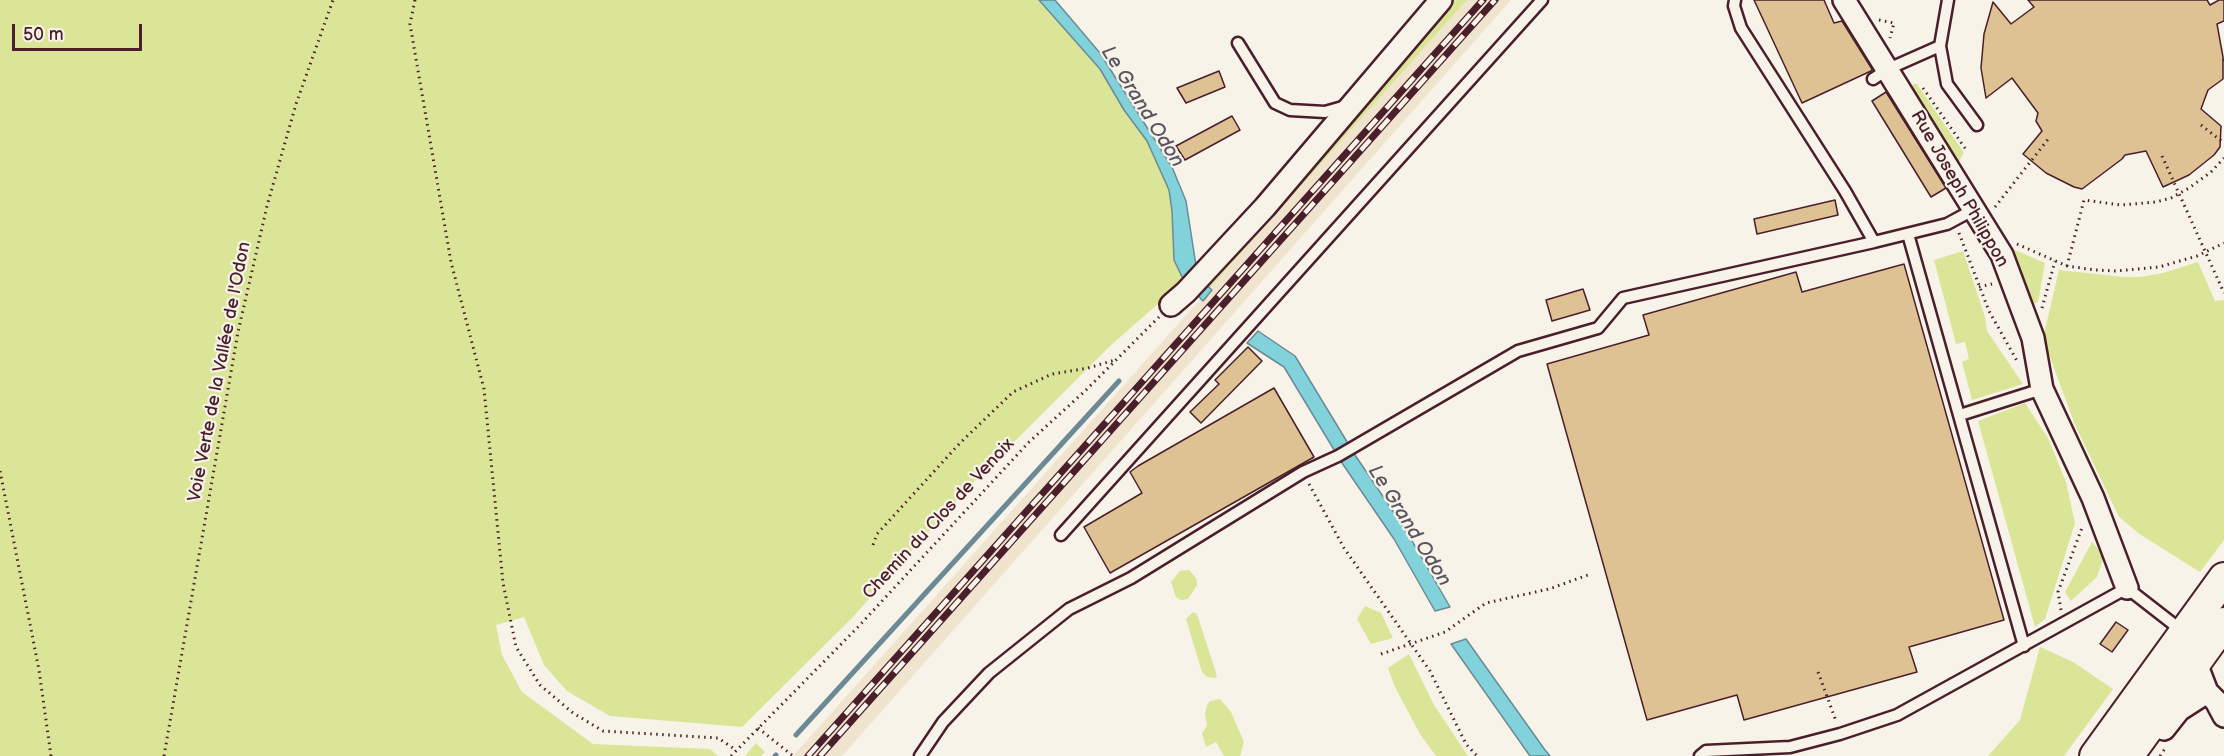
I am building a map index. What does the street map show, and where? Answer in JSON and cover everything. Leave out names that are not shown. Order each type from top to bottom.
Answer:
[{"type":"main road","points":[[2128,756],[2190,648],[2224,578]]},
{"type":"main road","points":[[2095,756],[2190,648],[2224,623]]},
{"type":"street","points":[[1178,298],[1265,207],[1441,0]]},
{"type":"street","name":"Rue Joseph Philippon","points":[[1844,0],[1880,74],[2007,248],[2033,339],[2042,389],[2093,498],[2127,588]]},
{"type":"street","points":[[2190,648],[2207,692],[2216,701],[2224,716]]},
{"type":"street","points":[[2145,756],[2179,710],[2207,692]]},
{"type":"lane","points":[[1061,535],[1542,0]]},
{"type":"lane","points":[[1736,0],[1734,6],[1741,28],[1845,191],[1874,242]]},
{"type":"lane","points":[[1948,0],[1940,46],[1947,84],[1977,125]]},
{"type":"lane","points":[[1238,43],[1275,103],[1290,110],[1326,112],[1352,104]]},
{"type":"lane","points":[[1880,74],[1940,46]]},
{"type":"lane","points":[[920,756],[943,722],[989,673],[1069,609],[1131,578],[1303,472],[1338,456],[1518,351],[1598,328],[1623,298],[1908,234],[1982,212]]},
{"type":"lane","points":[[1908,234],[2024,646]]},
{"type":"lane","points":[[1960,415],[2042,389]]},
{"type":"lane","points":[[1700,756],[1706,751],[1793,751],[1897,715],[2127,588],[2172,623],[2190,648]]},
{"type":"path","name":"Voie Verte de la Vallée de l'Odon","points":[[164,756],[238,332],[270,195],[296,104],[333,0]]},
{"type":"path","points":[[415,0],[410,24],[451,262],[484,389],[503,583],[516,647],[540,685],[573,713],[603,731],[718,738],[736,750]]},
{"type":"path","points":[[2201,125],[2224,143]]},
{"type":"path","points":[[1982,212],[2049,138]]},
{"type":"path","points":[[2162,156],[2224,293]]},
{"type":"path","points":[[2067,266],[2084,200],[2121,205],[2156,202],[2180,194],[2211,172],[2224,158]]},
{"type":"path","points":[[1954,220],[1989,311],[2028,380],[2042,389]]},
{"type":"path","points":[[2007,248],[2067,266],[2095,270],[2146,270],[2206,252],[2224,243]]},
{"type":"path","points":[[2033,339],[2055,261]]},
{"type":"path","points":[[1979,287],[1991,284]]},
{"type":"path","name":"Chemin du Clos de Venoix","points":[[731,756],[858,627],[1029,442],[1178,298]]},
{"type":"path","points":[[873,545],[877,534],[960,443],[1014,392],[1052,374],[1117,359]]},
{"type":"path","points":[[0,471],[39,670],[51,756]]},
{"type":"path","points":[[1303,472],[1344,548],[1430,671],[1466,744],[1477,756]]},
{"type":"path","points":[[2062,623],[2058,592],[2093,498]]},
{"type":"path","points":[[1381,654],[1445,632],[1486,603],[1549,589],[1588,575]]},
{"type":"path","points":[[1818,672],[1840,734]]},
{"type":"path","points":[[758,728],[793,756]]},
{"type":"shaded area","points":[[1467,0],[1511,0],[842,756],[793,756]]},
{"type":"green space","points":[[0,0],[1039,0],[1100,69],[1147,141],[1169,190],[1180,273],[1184,281],[1110,346],[970,486],[852,618],[742,727],[610,716],[567,691],[544,665],[524,617],[496,625],[502,655],[522,692],[593,744],[710,749],[718,756],[0,756]]},
{"type":"green space","points":[[1448,0],[1467,0],[1210,288],[1202,281]]},
{"type":"green space","points":[[1913,84],[1917,84],[1964,153],[1958,163],[1912,88]]},
{"type":"green space","points":[[2008,247],[2045,263],[2038,302],[2033,304]]},
{"type":"green space","points":[[1963,251],[1985,317],[1987,331],[2023,384],[1972,400],[1962,362],[1969,359],[1965,342],[1956,344],[1934,260]]},
{"type":"green space","points":[[2198,262],[2215,301],[2224,300],[2224,540],[2200,572],[2141,535],[2119,517],[2075,425],[2043,338],[2059,270],[2140,277],[2163,273]]},
{"type":"green space","points":[[2025,403],[2048,438],[2066,482],[2075,523],[2045,619],[2035,627],[1978,421]]},
{"type":"green space","points":[[2092,542],[2104,556],[2097,577],[2071,601],[2065,592]]},
{"type":"green space","points":[[1189,570],[1196,578],[1197,585],[1188,599],[1181,600],[1176,597],[1171,582],[1180,571]]},
{"type":"green space","points":[[1365,606],[1381,613],[1393,638],[1371,644],[1357,619]]},
{"type":"green space","points":[[1193,612],[1197,614],[1217,676],[1215,678],[1207,677],[1202,672],[1186,619]]},
{"type":"green space","points":[[2040,647],[2073,662],[2113,689],[2064,756],[1988,756],[2020,720]]},
{"type":"green space","points":[[1409,654],[1434,705],[1468,756],[1436,756],[1420,734],[1395,687],[1388,668]]},
{"type":"green space","points":[[1220,699],[1231,712],[1244,742],[1240,756],[1224,756],[1216,742],[1206,747],[1202,733],[1207,726],[1205,714],[1207,705],[1210,701]]},
{"type":"green space","points":[[756,743],[765,752],[761,756],[745,756]]},
{"type":"water","points":[[1039,0],[1055,0],[1100,53],[1172,167],[1186,201],[1197,272],[1202,281],[1212,290],[1203,301],[1184,281],[1174,260],[1169,190],[1147,141],[1124,110],[1100,69]]},
{"type":"water","points":[[1258,331],[1295,356],[1355,455],[1407,532],[1450,607],[1435,611],[1394,539],[1342,463],[1284,367],[1247,343]]},
{"type":"water","points":[[1466,639],[1550,756],[1530,756],[1451,644]]},
{"type":"building","points":[[1754,0],[1824,0],[1834,23],[1842,21],[1872,69],[1871,71],[1802,103]]},
{"type":"building","points":[[2028,0],[2207,0],[2210,5],[2224,0],[2224,21],[2217,24],[2223,57],[2223,79],[2208,90],[2201,109],[2221,126],[2220,147],[2214,155],[2189,175],[2163,187],[2146,151],[2125,155],[2082,189],[2046,173],[2023,154],[2042,131],[2036,121],[2038,113],[2012,78],[1986,98],[1981,68],[1984,34],[1993,2],[2011,24],[2034,7]]},
{"type":"building","points":[[1219,71],[1225,87],[1186,103],[1177,88]]},
{"type":"building","points":[[1886,92],[1946,188],[1931,197],[1872,101]]},
{"type":"building","points":[[1232,116],[1240,130],[1185,160],[1176,146]]},
{"type":"building","points":[[1835,200],[1838,215],[1757,234],[1754,219]]},
{"type":"building","points":[[1904,264],[2004,620],[1909,647],[1917,672],[1744,720],[1737,695],[1647,720],[1547,364],[1649,335],[1643,315],[1796,272],[1802,292]]},
{"type":"building","points":[[1583,289],[1590,310],[1552,321],[1546,300]]},
{"type":"building","points":[[1248,347],[1262,361],[1201,423],[1190,412],[1219,384],[1215,380]]},
{"type":"building","points":[[1274,388],[1314,457],[1110,573],[1084,527],[1142,493],[1130,472]]},
{"type":"building","points":[[2116,622],[2128,630],[2112,652],[2100,644]]},
{"type":"waterway","points":[[796,735],[1119,381]]},
{"type":"railway","points":[[808,756],[1483,0]]},
{"type":"railway","points":[[820,756],[1495,0]]},
{"type":"water label","name":"Le Grand Odon","points":[[1142,107]]},
{"type":"water label","name":"Le Grand Odon","points":[[1409,526]]}]
